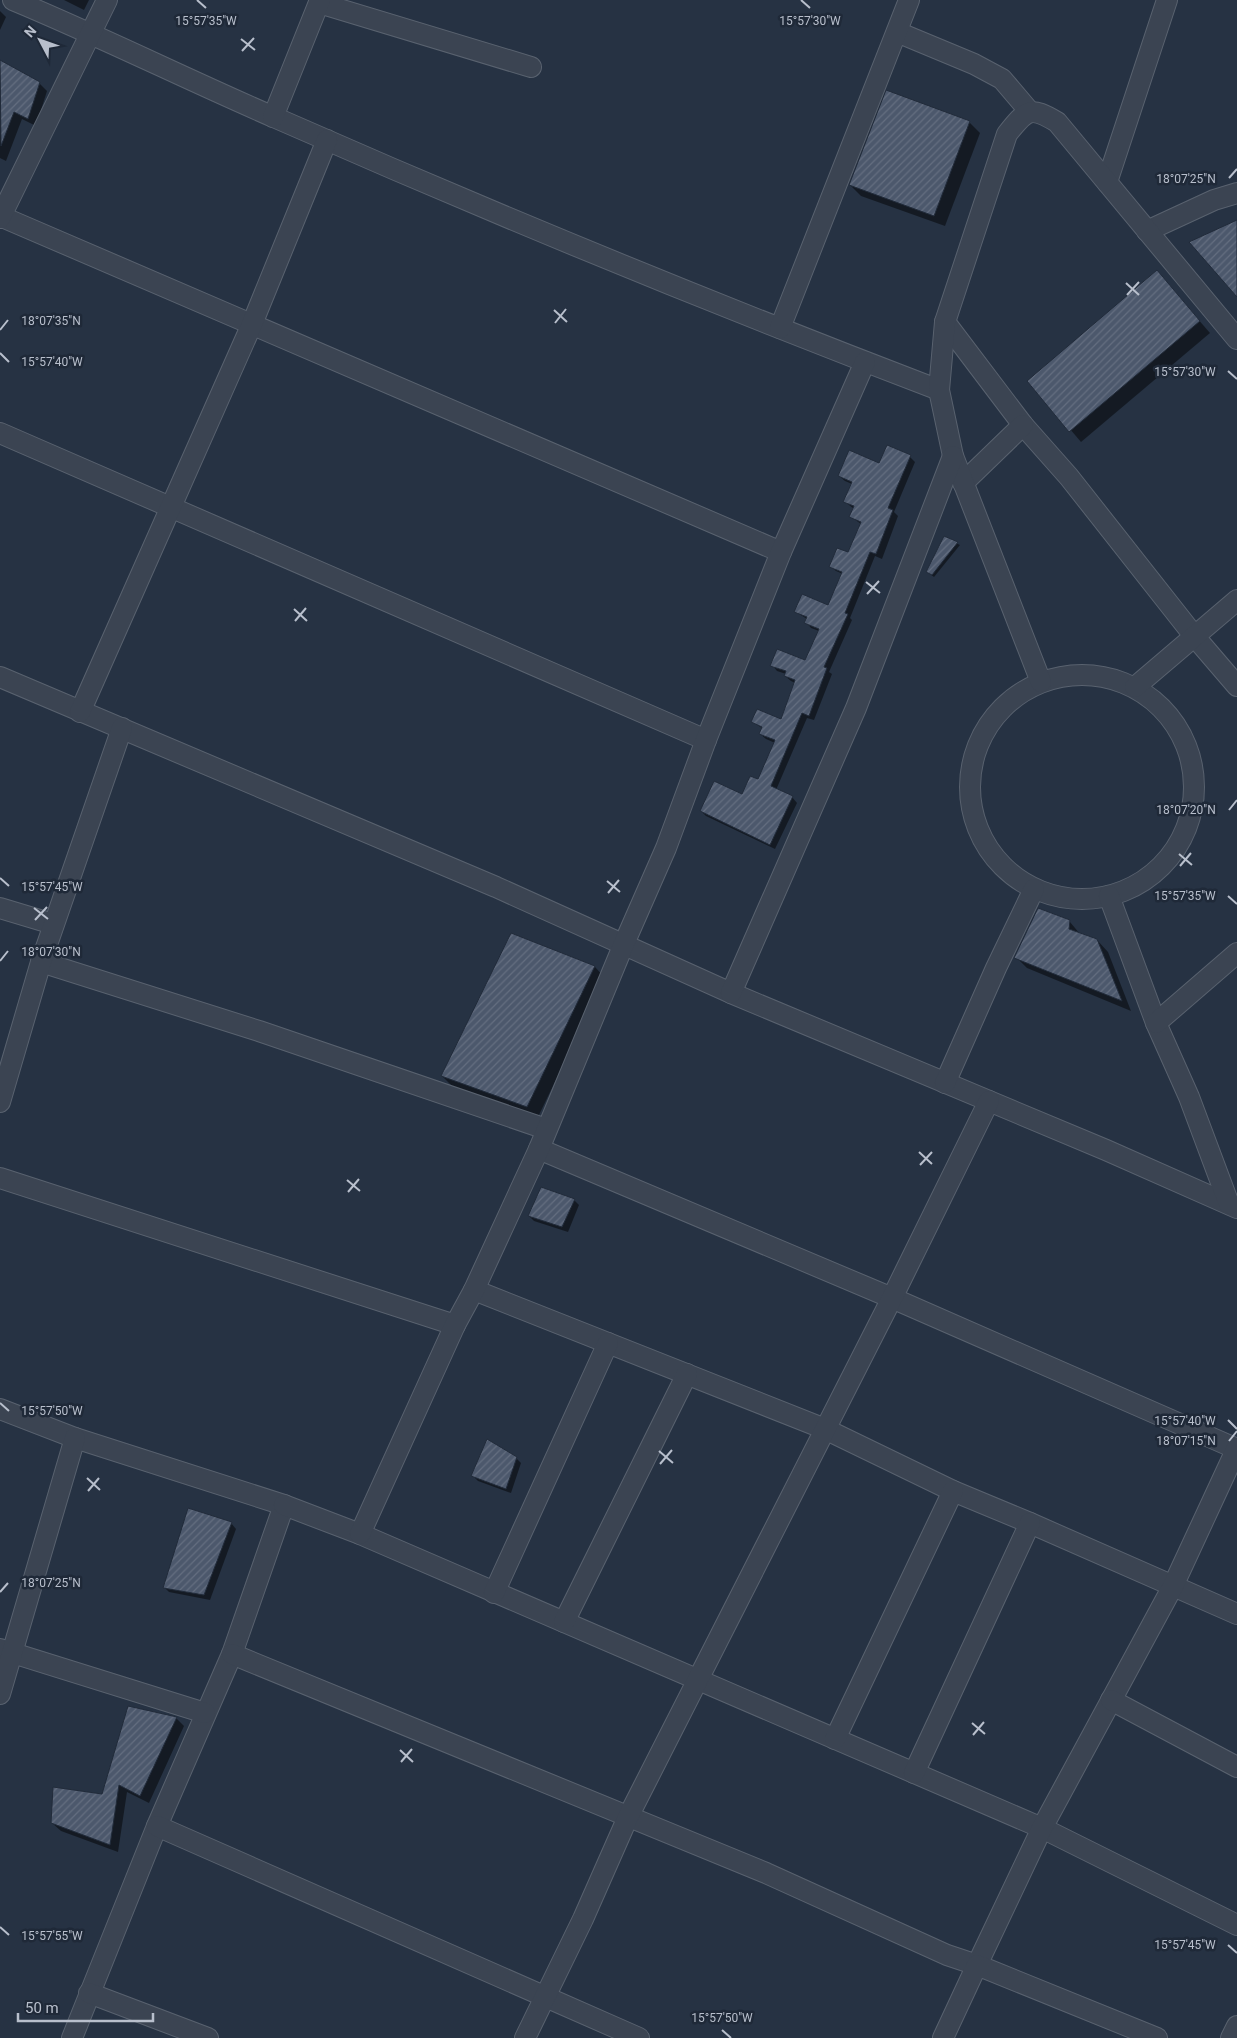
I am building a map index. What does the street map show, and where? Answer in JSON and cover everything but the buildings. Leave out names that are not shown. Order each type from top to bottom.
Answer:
[{"type":"street","points":[[13,0],[90,32],[273,117],[532,228],[939,390]]},
{"type":"street","points":[[107,0],[0,217],[781,552]]},
{"type":"street","points":[[780,328],[909,0]]},
{"type":"street","points":[[1107,182],[1167,0]]},
{"type":"street","points":[[273,117],[319,1],[530,67]]},
{"type":"street","points":[[897,32],[974,64],[1002,79],[1030,112]]},
{"type":"street","points":[[1041,682],[962,483],[953,456],[939,390],[945,322],[1008,134],[1018,120],[1030,112],[1040,112],[1058,122],[1237,339]]},
{"type":"street","points":[[80,712],[252,324],[327,140]]},
{"type":"street","points":[[1147,231],[1214,200],[1237,193]]},
{"type":"street","points":[[945,322],[1023,425],[1069,477],[1195,637],[1237,686]]},
{"type":"street","points":[[360,1534],[455,1325],[474,1290],[539,1149],[623,946],[666,848],[706,740],[781,552],[865,362]]},
{"type":"street","points":[[962,483],[1023,425]]},
{"type":"street","points":[[0,433],[706,740]]},
{"type":"street","points":[[731,994],[856,708],[953,456]]},
{"type":"street","points":[[1135,687],[1237,600]]},
{"type":"street","points":[[1089,674],[1113,678],[1135,687],[1162,707],[1182,734],[1193,766],[1194,800],[1185,833],[1166,861],[1140,883],[1109,896],[1083,900],[1058,897],[1034,889],[1009,873],[989,852],[976,826],[970,798],[970,769],[979,741],[994,716],[1015,696],[1041,682],[1064,675],[1089,674]]},
{"type":"street","points":[[0,677],[496,888],[731,994],[989,1101],[1233,1206]]},
{"type":"street","points":[[0,1102],[40,962],[122,728]]},
{"type":"street","points":[[945,1083],[996,968],[1034,889]]},
{"type":"street","points":[[1109,896],[1156,1023],[1189,1097],[1233,1206]]},
{"type":"street","points":[[0,908],[53,924]]},
{"type":"street","points":[[1156,1023],[1237,952]]},
{"type":"street","points":[[40,962],[259,1031],[546,1129]]},
{"type":"street","points":[[525,2038],[583,1919],[628,1817],[892,1298],[989,1101]]},
{"type":"street","points":[[539,1149],[892,1298],[1237,1449],[1173,1586],[1042,1828],[943,2038]]},
{"type":"street","points":[[0,1178],[455,1325]]},
{"type":"street","points":[[474,1290],[825,1429],[953,1491],[1237,1614]]},
{"type":"street","points":[[494,1593],[608,1343]]},
{"type":"street","points":[[564,1622],[687,1374]]},
{"type":"street","points":[[0,1409],[75,1438],[284,1505],[360,1534],[1042,1828],[1237,1925]]},
{"type":"street","points":[[0,1694],[6,1650],[75,1438]]},
{"type":"street","points":[[835,1739],[953,1491]]},
{"type":"street","points":[[72,2038],[204,1713],[232,1654],[284,1505]]},
{"type":"street","points":[[914,1773],[1030,1523]]},
{"type":"street","points":[[6,1650],[204,1713]]},
{"type":"street","points":[[232,1654],[766,1873],[947,1955],[977,1965],[1157,2038]]},
{"type":"street","points":[[1111,1700],[1237,1767]]},
{"type":"street","points":[[157,1826],[382,1927],[639,2038]]},
{"type":"street","points":[[89,1993],[208,2038]]},
{"type":"street","points":[[1231,2038],[1237,2026]]}]
